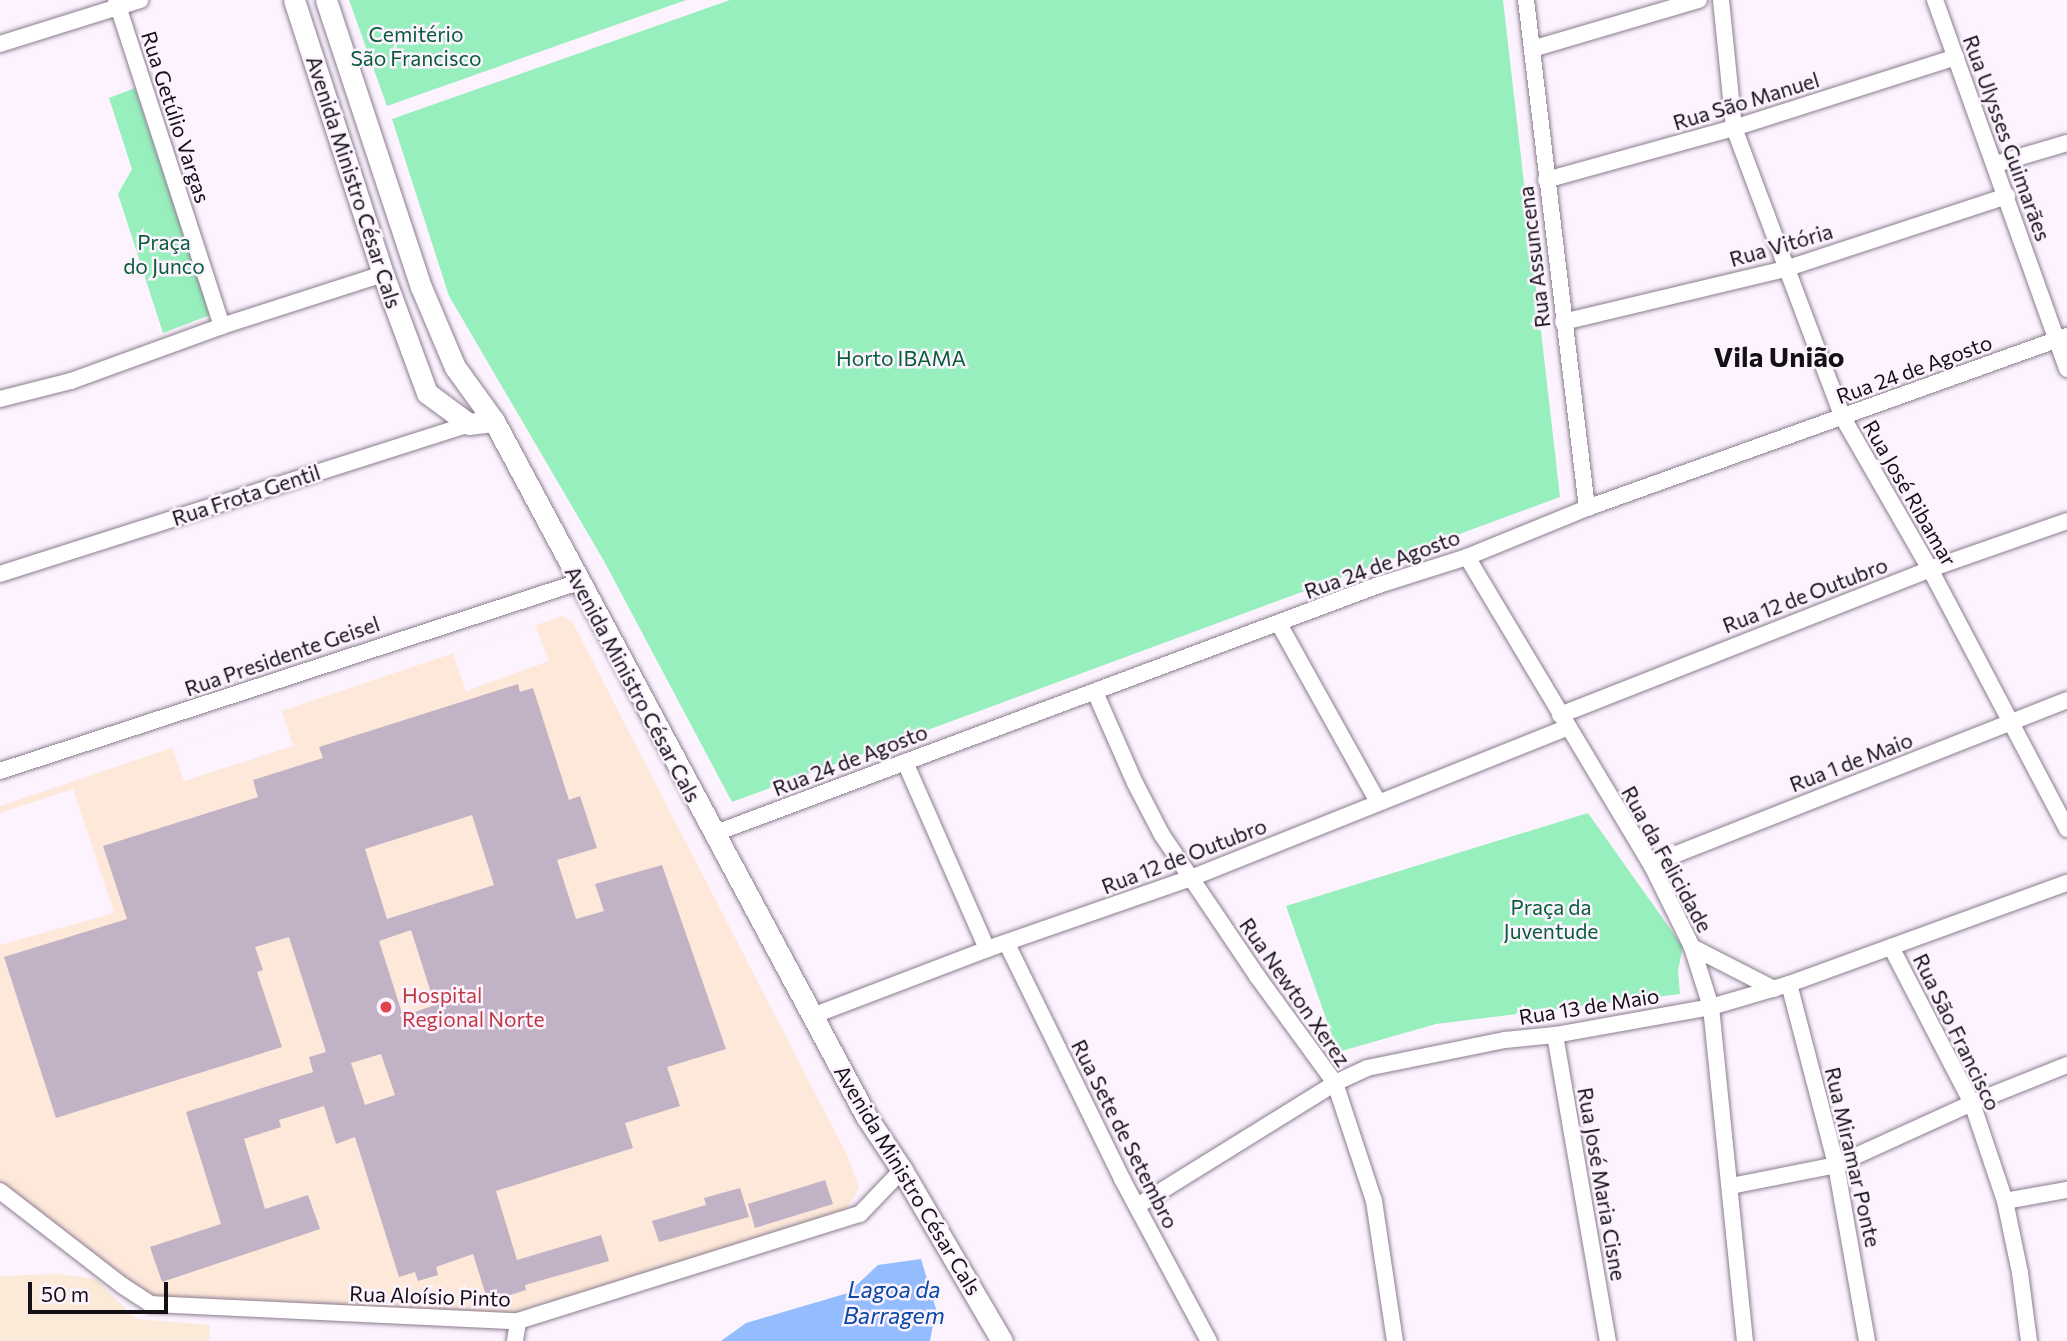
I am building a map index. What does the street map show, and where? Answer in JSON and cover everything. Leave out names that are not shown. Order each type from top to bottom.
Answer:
[{"type":"main road","name":"Avenida Ministro César Cals","points":[[294,0],[383,274],[427,393],[469,424]]},
{"type":"main road","name":"Avenida Ministro César Cals","points":[[326,0],[421,287],[455,367],[494,421],[866,1116],[902,1170],[1002,1341]]},
{"type":"main road","name":"Rua Frota Gentil","points":[[469,424],[494,421]]},
{"type":"street","points":[[0,44],[117,3],[140,0]]},
{"type":"street","name":"Rua Assuncena","points":[[1526,0],[1587,508]]},
{"type":"street","points":[[1532,49],[1699,0]]},
{"type":"street","name":"Rua José Ribamar","points":[[1721,0],[1734,128],[1843,418],[1930,569],[2067,829]]},
{"type":"street","name":"Rua Ulysses Guimarães","points":[[1936,0],[2061,338],[2067,369]]},
{"type":"street","name":"Rua Getúlio Vargas","points":[[117,3],[222,326]]},
{"type":"street","name":"Rua São Manuel","points":[[1546,180],[1734,128],[1956,57]]},
{"type":"street","points":[[1996,164],[2067,143]]},
{"type":"street","name":"Rua Vitória","points":[[1563,322],[1785,269],[2007,196]]},
{"type":"street","points":[[0,399],[71,381],[222,326],[383,274]]},
{"type":"street","name":"Rua 24 de Agosto","points":[[713,834],[1379,585],[1467,557],[1587,508],[2061,338]]},
{"type":"street","name":"Rua Frota Gentil","points":[[0,574],[469,424]]},
{"type":"street","name":"Rua 12 de Outubro","points":[[812,1016],[988,949],[1191,878],[1930,569],[2067,521]]},
{"type":"street","name":"Rua da Felicidade","points":[[1467,557],[1651,864],[1692,947],[1711,1007],[1745,1341]]},
{"type":"street","name":"Rua Presidente Geisel","points":[[0,771],[579,582]]},
{"type":"street","points":[[1279,624],[1378,802]]},
{"type":"street","name":"Rua Newton Xerez","points":[[1095,692],[1135,783],[1162,835],[1335,1083],[1374,1201],[1395,1341]]},
{"type":"street","name":"Rua 1 de Maio","points":[[1651,864],[2067,701]]},
{"type":"street","points":[[905,762],[988,949]]},
{"type":"street","name":"Rua 13 de Maio","points":[[1137,1206],[1335,1083],[1380,1066],[1505,1040],[1555,1035],[1711,1007],[1781,987],[2067,883]]},
{"type":"street","name":"Rua Sete de Setembro","points":[[1007,944],[1137,1206],[1209,1341]]},
{"type":"street","points":[[1692,947],[1781,987]]},
{"type":"street","name":"Rua São Francisco","points":[[1891,947],[1972,1102],[2005,1201],[2020,1272],[2029,1341]]},
{"type":"street","name":"Rua Miramar Ponte","points":[[1781,987],[1836,1165],[1867,1341]]},
{"type":"street","name":"Rua José Maria Cisne","points":[[1555,1035],[1608,1341]]},
{"type":"street","points":[[1731,1186],[1836,1165],[1972,1102],[2067,1065]]},
{"type":"street","name":"Rua Aloísio Pinto","points":[[0,1191],[122,1286],[151,1304],[517,1321],[860,1214],[902,1170]]},
{"type":"street","points":[[2005,1201],[2067,1190]]},
{"type":"street","points":[[515,1341],[517,1321]]},
{"type":"shaded area","name":"Hospital Regional Norte","points":[[563,616],[573,623],[848,1157],[859,1188],[848,1207],[838,1215],[505,1315],[168,1302],[142,1293],[0,1183],[0,945],[114,913],[73,789],[0,813],[0,806],[507,635],[453,654],[466,691],[549,661],[535,625]],"holes":[[[282,711],[293,746],[184,781],[172,748]]]},
{"type":"shaded area","points":[[58,1274],[96,1279],[136,1319],[210,1325],[209,1341],[0,1341],[0,1276]]},
{"type":"green space","name":"Cemitério São Francisco","points":[[349,0],[686,0],[387,106]]},
{"type":"green space","name":"Horto IBAMA","points":[[730,0],[1503,0],[1560,497],[732,802],[604,561],[449,296],[392,119]]},
{"type":"green space","name":"Praça do Junco","points":[[135,88],[210,315],[163,333],[118,194],[132,169],[109,98]]},
{"type":"green space","name":"Praça da Juventude","points":[[1588,813],[1683,947],[1678,970],[1680,994],[1436,1024],[1338,1052],[1286,906]]},
{"type":"water","name":"Lagoa da Barragem","points":[[921,1259],[936,1309],[930,1341],[721,1341],[746,1323],[848,1293],[878,1265]]},
{"type":"building","points":[[518,684],[520,692],[533,688],[569,800],[580,796],[597,848],[557,860],[576,919],[604,911],[595,884],[662,865],[726,1049],[667,1067],[680,1106],[625,1123],[633,1148],[496,1191],[517,1260],[601,1235],[609,1261],[525,1285],[526,1290],[488,1302],[473,1254],[436,1267],[438,1275],[418,1281],[415,1272],[399,1277],[355,1137],[336,1144],[324,1106],[279,1120],[281,1127],[244,1139],[265,1209],[308,1195],[320,1229],[162,1282],[150,1247],[221,1224],[186,1112],[313,1072],[309,1057],[326,1052],[289,937],[255,947],[263,970],[257,972],[282,1047],[56,1118],[4,957],[127,919],[103,846],[258,797],[253,780],[323,758],[319,747]],"holes":[[[472,815],[494,885],[387,919],[365,849]],[[411,930],[435,1005],[403,1016],[379,941]],[[381,1054],[395,1095],[365,1105],[351,1063]]]},
{"type":"building","points":[[825,1180],[833,1204],[755,1228],[748,1204]]},
{"type":"building","points":[[740,1188],[749,1217],[659,1242],[652,1221],[706,1205],[704,1198]]},
{"type":"place","name":"Hospital Regional Norte","points":[[386,1007]]},
{"type":"district","name":"Vila União","points":[[1779,356]]}]
